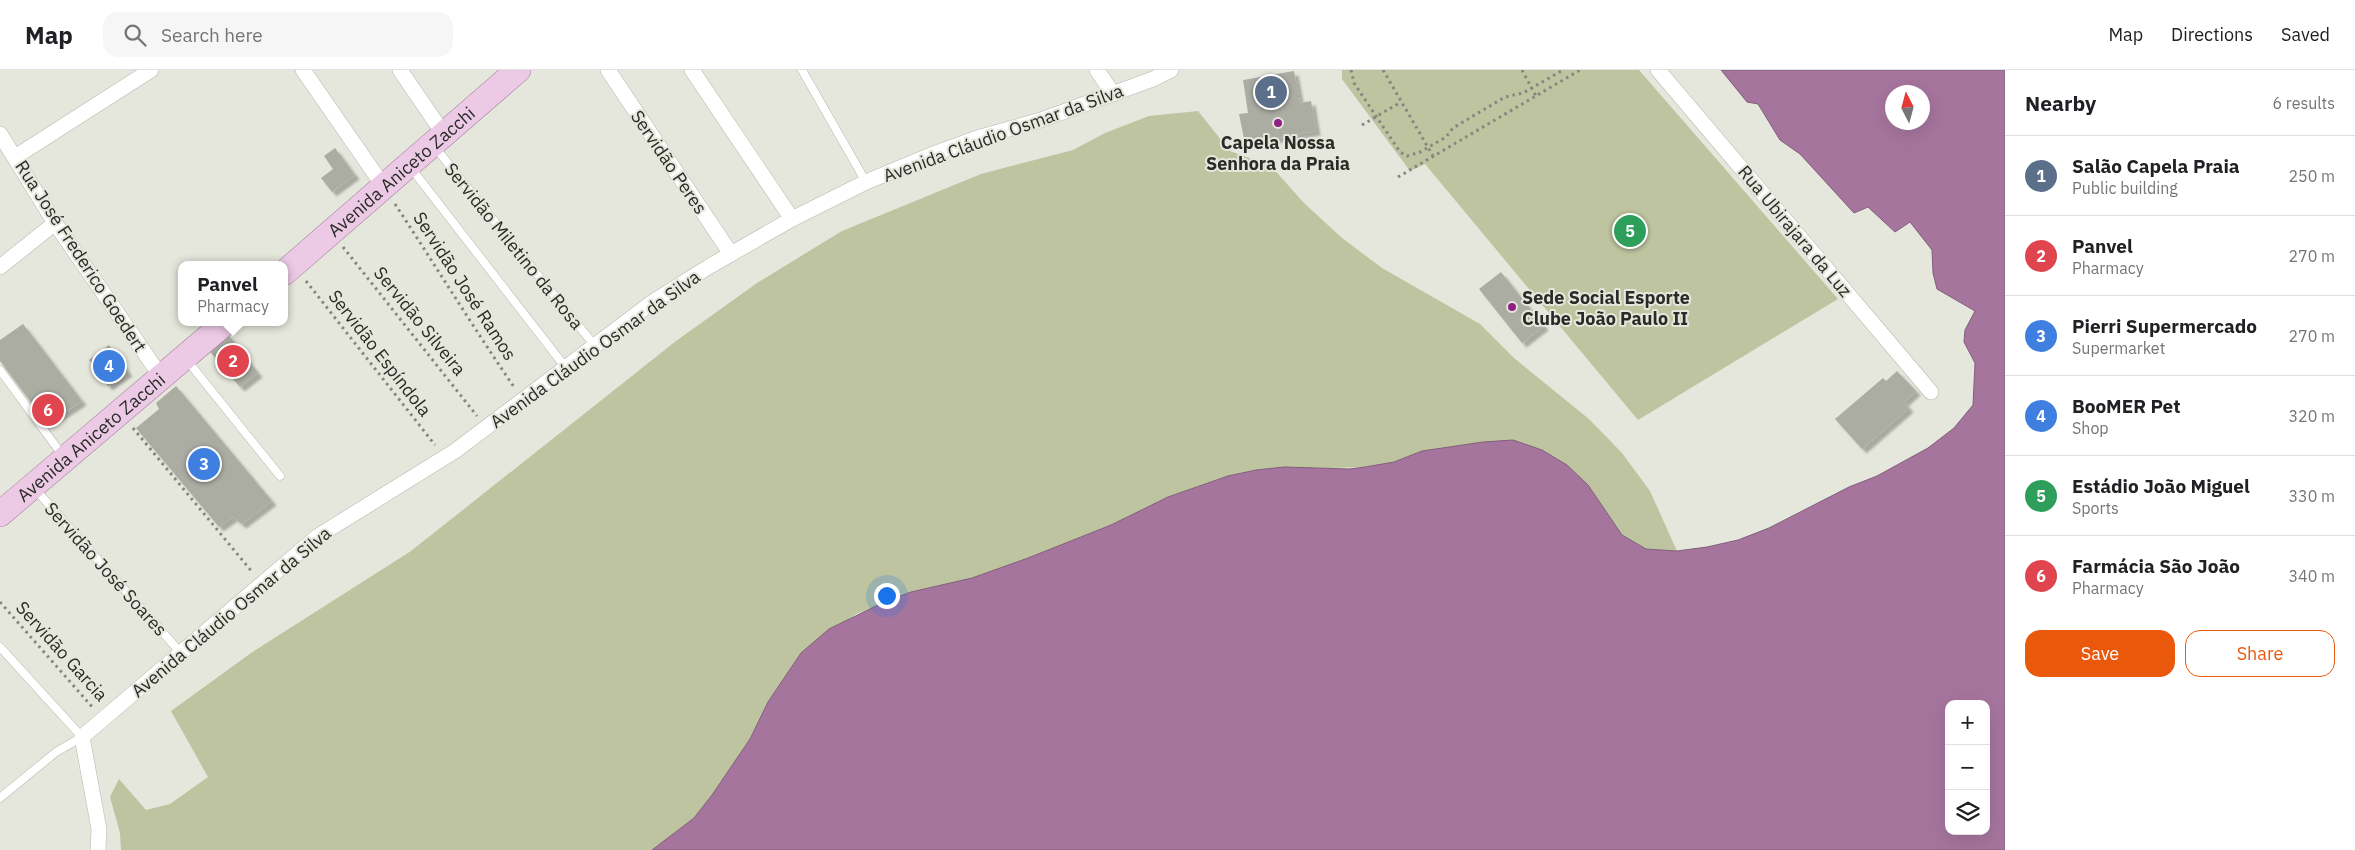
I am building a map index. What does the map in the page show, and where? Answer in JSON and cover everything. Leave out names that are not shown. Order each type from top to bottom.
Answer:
[{"type":"main road","name":"Avenida Aniceto Zacchi","points":[[289,269],[518,70]]},
{"type":"main road","name":"Avenida Aniceto Zacchi","points":[[0,514],[119,411],[162,378],[221,326]]},
{"type":"street","points":[[303,70],[384,187]]},
{"type":"street","points":[[400,70],[438,139]]},
{"type":"street","name":"Servidão Peres","points":[[608,70],[731,254]]},
{"type":"street","points":[[692,70],[792,219]]},
{"type":"street","points":[[1097,70],[1113,94]]},
{"type":"street","name":"Avenida Cláudio Osmar da Silva","points":[[82,738],[318,536],[445,457],[487,428],[654,301],[792,219],[866,182],[944,150],[1041,120],[1113,94],[1171,70]]},
{"type":"street","name":"Rua Ubirajara da Luz","points":[[1658,70],[1931,392]]},
{"type":"street","points":[[15,157],[145,71]]},
{"type":"street","name":"Rua José Frederico Goedert","points":[[0,134],[55,223],[162,378]]},
{"type":"street","points":[[0,267],[55,223]]},
{"type":"street","points":[[82,738],[99,829],[98,850]]},
{"type":"lane","points":[[802,70],[866,182]]},
{"type":"lane","name":"Servidão Miletino da Rosa","points":[[438,139],[595,346]]},
{"type":"lane","points":[[409,165],[566,368]]},
{"type":"lane","points":[[185,358],[280,476]]},
{"type":"lane","points":[[0,370],[64,458]]},
{"type":"lane","name":"Servidão José Soares","points":[[32,486],[180,653]]},
{"type":"lane","points":[[0,647],[82,738],[56,752],[0,798]]},
{"type":"path","points":[[1351,70],[1354,83],[1376,117],[1400,152],[1407,156],[1428,148],[1446,138],[1453,128],[1505,97],[1524,93],[1563,70]]},
{"type":"path","points":[[1382,70],[1433,156]]},
{"type":"path","points":[[1522,70],[1536,96]]},
{"type":"path","points":[[1398,177],[1580,70]]},
{"type":"path","points":[[1362,125],[1401,102]]},
{"type":"path","name":"Servidão José Ramos","points":[[384,187],[439,270],[468,319],[523,400]]},
{"type":"path","name":"Servidão Silveira","points":[[331,232],[487,428]]},
{"type":"path","name":"Servidão Espíndola","points":[[289,269],[445,457]]},
{"type":"path","points":[[119,411],[261,584]]},
{"type":"path","name":"Servidão Garcia","points":[[0,602],[103,719]]},
{"type":"green space","points":[[1342,70],[1639,70],[1838,299],[1638,420],[1425,164],[1410,171],[1342,79]]},
{"type":"green space","points":[[1198,111],[1230,151],[1271,166],[1304,203],[1342,238],[1382,268],[1480,324],[1514,358],[1589,419],[1622,453],[1650,491],[1677,551],[1646,549],[1622,535],[1588,485],[1483,442],[1422,451],[1394,462],[1365,467],[1256,470],[1228,476],[1168,497],[1111,525],[1028,558],[972,578],[911,592],[856,614],[801,653],[768,702],[750,739],[712,795],[694,818],[652,850],[121,850],[120,833],[110,797],[119,779],[146,810],[170,804],[208,777],[171,711],[251,653],[411,551],[676,341],[757,283],[842,231],[981,174],[1073,150],[1105,133],[1149,116]]},
{"type":"shaded area","points":[[1721,70],[2005,70],[2005,850],[652,850],[694,818],[750,739],[768,702],[801,653],[829,629],[884,602],[911,592],[972,578],[1028,558],[1111,525],[1168,497],[1228,476],[1284,467],[1349,469],[1365,467],[1394,462],[1422,451],[1483,442],[1513,440],[1542,450],[1567,465],[1588,485],[1622,535],[1646,549],[1677,551],[1738,540],[1769,528],[1849,487],[1877,476],[1928,448],[1954,428],[1973,405],[1975,363],[1964,342],[1965,330],[1975,311],[1937,289],[1933,273],[1932,250],[1910,222],[1895,232],[1868,207],[1854,213],[1800,154],[1780,140],[1758,104],[1747,102]]},
{"type":"building","points":[[1294,71],[1300,103],[1311,101],[1316,131],[1245,144],[1239,114],[1248,113],[1243,80]]},
{"type":"building","points":[[335,148],[355,175],[332,192],[321,178],[333,169],[324,156]]},
{"type":"building","name":"Sede Social Esporte Clube João Paulo II","points":[[1501,272],[1544,326],[1522,343],[1479,289]]},
{"type":"building","points":[[23,324],[82,401],[47,424],[0,361],[0,340]]},
{"type":"building","points":[[227,333],[258,373],[240,387],[207,348]]},
{"type":"building","points":[[109,345],[128,372],[108,386],[89,360]]},
{"type":"building","points":[[1897,371],[1916,391],[1904,402],[1909,408],[1862,449],[1835,419],[1883,378],[1886,381]]},
{"type":"building","points":[[176,386],[272,501],[242,524],[233,517],[219,527],[136,428],[159,409],[156,403]]},
{"type":"place","name":"Salão Capela Praia","points":[[1271,92]]},
{"type":"place","name":"Capela Nossa Senhora da Praia","points":[[1278,123]]},
{"type":"place","name":"Estádio João Miguel","points":[[1630,231]]},
{"type":"place","name":"Sede Social Esporte Clube João Paulo II","points":[[1512,307]]},
{"type":"place","name":"Panvel","points":[[233,361]]},
{"type":"place","name":"BooMER Pet","points":[[109,366]]},
{"type":"place","name":"Farmácia São João","points":[[48,410]]},
{"type":"place","name":"Pierri Supermercado","points":[[204,464]]}]
